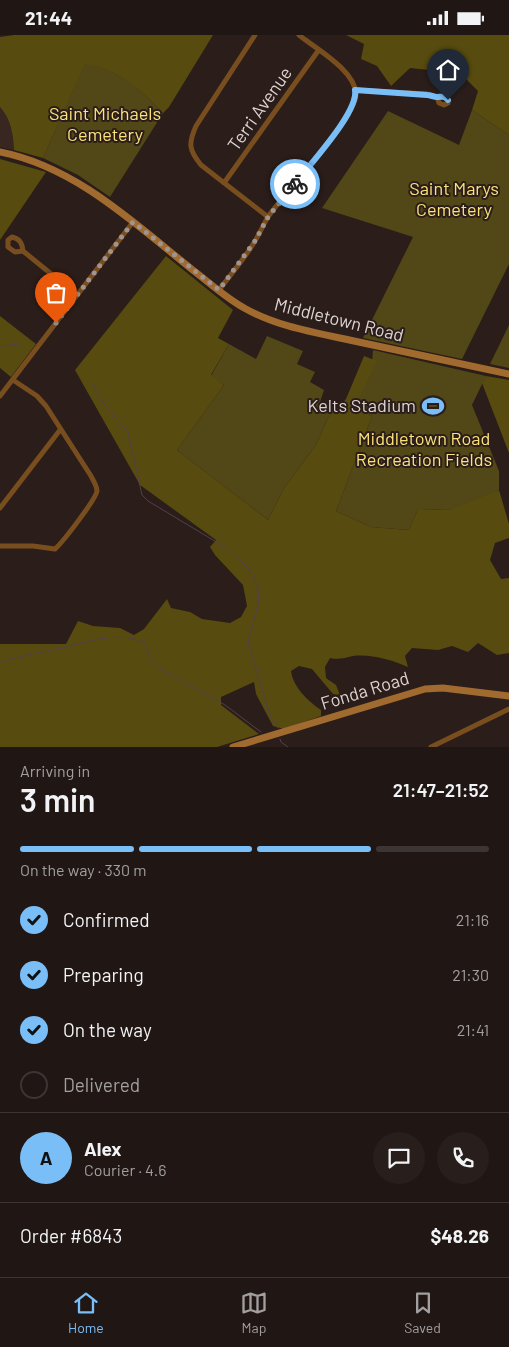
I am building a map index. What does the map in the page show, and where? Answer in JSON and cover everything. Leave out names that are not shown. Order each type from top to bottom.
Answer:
[{"type":"street","points":[[255,35],[196,127],[190,143],[193,155],[201,165],[268,217]]},
{"type":"street","points":[[219,290],[255,241],[268,217],[339,128],[353,106],[355,90],[350,76],[299,35]]},
{"type":"street","name":"Terri Avenue","points":[[224,183],[318,51]]},
{"type":"street","points":[[355,90],[437,97]]},
{"type":"street","name":"Middletown Road","points":[[0,152],[25,157],[72,179],[133,222],[219,290],[254,313],[294,327],[509,374]]},
{"type":"street","points":[[0,396],[133,222]]},
{"type":"street","points":[[23,251],[77,295]]},
{"type":"street","points":[[0,546],[33,546],[55,549],[89,505],[97,489],[91,476],[41,400],[13,379]]},
{"type":"street","points":[[0,508],[60,430]]},
{"type":"street","name":"Fonda Road","points":[[233,747],[425,689],[443,688],[509,696]]},
{"type":"street","points":[[431,747],[509,709]]},
{"type":"shaded area","points":[[14,35],[213,35],[169,107],[163,113],[128,81],[108,70],[85,64],[43,158],[14,150],[11,127],[0,107],[0,37]]},
{"type":"shaded area","points":[[346,35],[509,35],[509,135],[472,110],[478,91],[460,73],[410,68],[391,86],[377,66],[361,59],[364,44]]},
{"type":"shaded area","points":[[0,107],[6,114],[12,131],[14,150],[0,147]]},
{"type":"shaded area","points":[[0,159],[46,172],[0,240]]},
{"type":"shaded area","points":[[166,256],[233,310],[218,338],[229,344],[211,375],[224,385],[177,450],[268,520],[284,488],[316,445],[327,420],[346,399],[364,356],[377,361],[362,393],[352,406],[372,416],[336,511],[371,527],[409,530],[418,509],[449,510],[499,490],[509,524],[509,538],[495,543],[490,560],[501,579],[509,578],[509,653],[497,655],[478,643],[468,652],[452,646],[438,650],[412,648],[405,656],[408,667],[388,660],[367,656],[330,658],[325,667],[326,678],[336,685],[340,695],[333,694],[312,669],[299,666],[291,671],[292,677],[306,698],[321,710],[321,716],[284,729],[273,726],[256,694],[254,682],[221,697],[221,705],[259,734],[217,747],[0,747],[0,644],[66,644],[78,621],[93,626],[120,628],[134,635],[144,629],[167,599],[171,608],[190,612],[202,619],[230,623],[241,617],[247,606],[243,585],[210,547],[216,540],[140,485],[75,370]]},
{"type":"shaded area","points":[[0,316],[36,344],[11,377],[0,368]]},
{"type":"shaded area","points":[[486,376],[509,380],[509,453],[482,383]]},
{"type":"green space","name":"Saint Michaels Cemetery","points":[[85,63],[119,75],[137,88],[163,113],[110,197],[78,175],[43,158]]},
{"type":"green space","name":"Saint Marys Cemetery","points":[[472,110],[509,135],[509,264],[462,359],[363,338],[413,237],[322,208],[388,111],[459,145]]},
{"type":"green space","points":[[509,325],[509,368],[490,364]]},
{"type":"green space","points":[[267,336],[303,351],[297,364],[315,372],[310,382],[324,390],[320,402],[336,411],[327,420],[316,445],[284,488],[268,520],[177,450],[224,385],[211,376],[229,344],[256,359]]},
{"type":"green space","name":"Middletown Road Recreation Fields","points":[[373,350],[486,376],[472,405],[499,471],[499,490],[475,502],[449,510],[418,509],[409,530],[371,527],[336,511],[372,416],[352,406],[372,362]]},
{"type":"waterway","points":[[0,346],[20,344]]},
{"type":"waterway","points":[[81,372],[92,383],[100,399],[128,433],[142,495],[148,501],[228,549],[248,568],[259,588],[258,605],[248,642],[270,716],[278,728]]},
{"type":"waterway","points":[[0,662],[103,638],[125,637],[135,639],[145,643],[151,661],[162,670],[225,705],[261,732]]},
{"type":"waterway","points":[[280,739],[288,747]]},
{"type":"way so far","points":[[56,323],[133,222],[219,290],[255,241],[268,217],[295,184]]},
{"type":"place","name":"Kelts Stadium","points":[[433,406]]},
{"type":"route","points":[[295,184],[347,116],[353,106],[355,90],[442,96],[448,100]]}]
